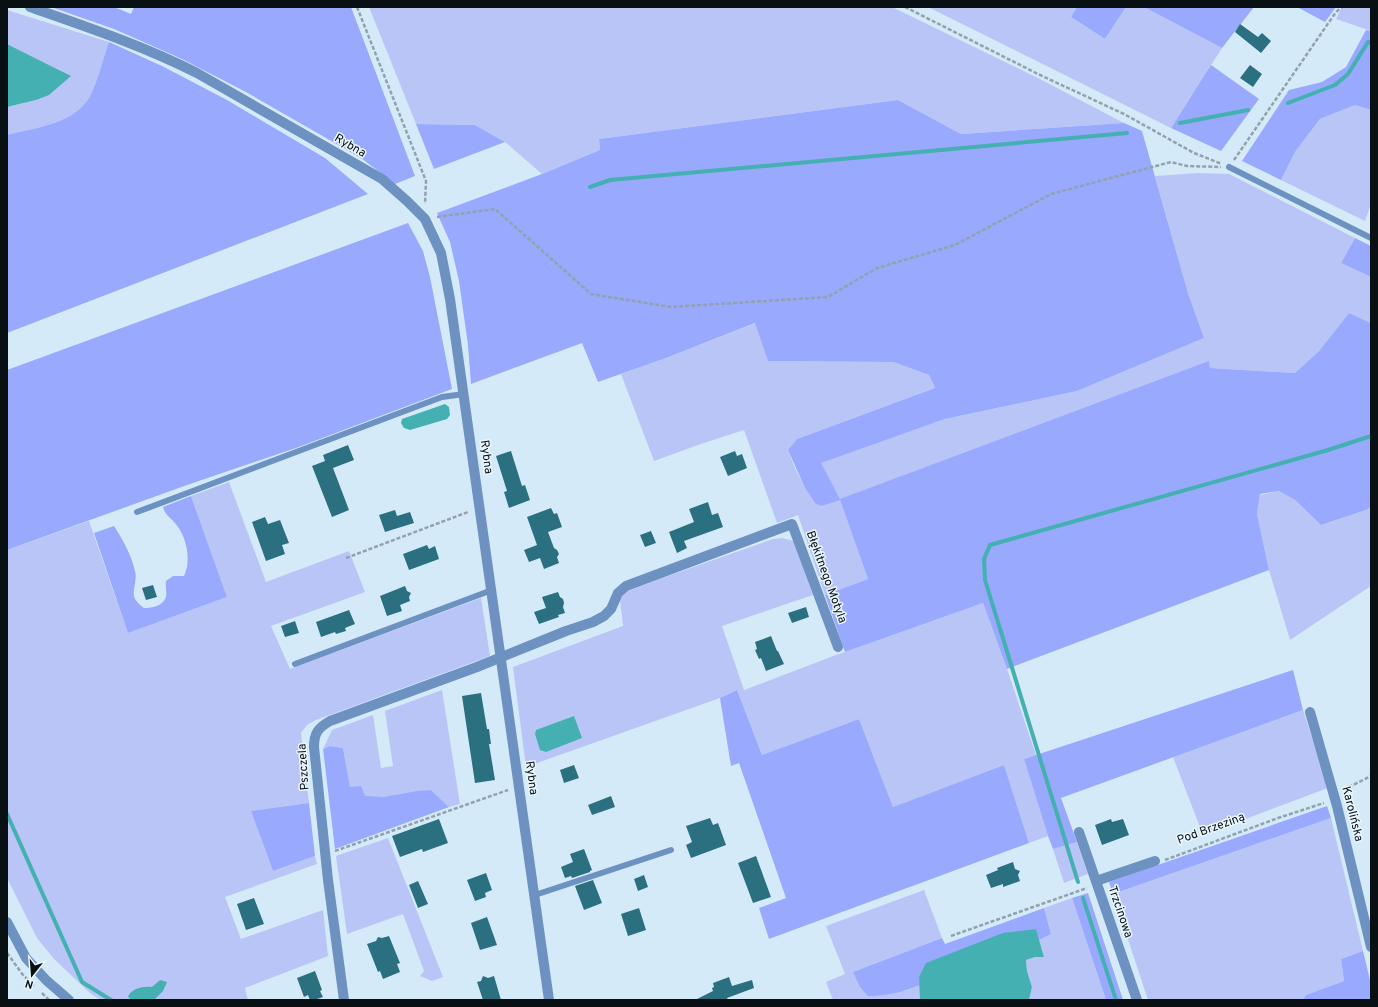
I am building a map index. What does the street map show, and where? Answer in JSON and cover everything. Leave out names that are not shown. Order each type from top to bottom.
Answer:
[{"type":"street","name":"Rybna","points":[[30,7],[111,35],[171,60],[382,179],[425,219],[441,253],[450,299],[502,658],[549,1000]]},
{"type":"street","name":"Błękitnego Motyla","points":[[502,658],[508,654],[593,622],[604,616],[611,609],[618,593],[626,586],[792,524],[838,647]]},
{"type":"street","name":"Pszczela","points":[[344,1000],[314,747],[316,733],[321,726],[330,721],[502,658]]},
{"type":"street","name":"Karolińska","points":[[1310,712],[1335,799],[1371,947]]},
{"type":"street","name":"Trzcinowa","points":[[1079,832],[1137,1000]]},
{"type":"street","points":[[1096,883],[1155,861]]},
{"type":"street","points":[[7,922],[26,958],[46,980],[70,1000]]},
{"type":"lane","points":[[1230,167],[1371,238]]},
{"type":"lane","points":[[137,512],[442,397],[464,394]]},
{"type":"lane","points":[[295,664],[492,590]]},
{"type":"lane","points":[[535,895],[671,850]]},
{"type":"path","points":[[357,7],[426,182],[425,219],[495,209],[590,294],[671,307],[828,297],[877,268],[955,245],[1051,194],[1171,162],[1187,166],[1230,167]]},
{"type":"path","points":[[905,7],[1040,75],[1124,114],[1194,153],[1230,167]]},
{"type":"path","points":[[1230,167],[1336,12],[1342,7]]},
{"type":"path","points":[[346,558],[480,508]]},
{"type":"path","points":[[1335,799],[1347,788],[1371,776]]},
{"type":"path","points":[[326,856],[519,786]]},
{"type":"path","name":"Pod Brzeziną","points":[[1155,861],[1165,860],[1278,818],[1335,799]]},
{"type":"path","points":[[951,936],[1096,883]]},
{"type":"shaded area","points":[[51,7],[114,7],[131,14],[134,7],[351,7],[415,176],[395,184],[361,158],[244,91],[182,59],[114,29]]},
{"type":"shaded area","points":[[369,7],[892,7],[1038,78],[1124,123],[961,134],[898,100],[599,139],[600,150],[542,174],[505,142],[475,125],[416,124]]},
{"type":"shaded area","points":[[928,7],[1077,7],[1071,17],[1105,39],[1126,7],[1144,7],[1222,48],[1171,128]]},
{"type":"shaded area","points":[[1077,7],[1126,7],[1105,39],[1071,17]]},
{"type":"shaded area","points":[[1144,7],[1254,7],[1222,48]]},
{"type":"shaded area","points":[[1297,7],[1336,7],[1325,22]]},
{"type":"shaded area","points":[[1342,7],[1371,7],[1371,31],[1336,19]]},
{"type":"shaded area","points":[[7,10],[109,42],[99,74],[86,103],[67,118],[7,135],[7,107],[36,100],[61,71],[7,44]]},
{"type":"shaded area","points":[[1366,30],[1371,31],[1371,110],[1355,105],[1320,119],[1295,152],[1281,180],[1242,161],[1289,90],[1322,82],[1346,67]]},
{"type":"shaded area","points":[[109,42],[162,66],[227,100],[325,158],[368,194],[7,333],[7,135],[67,118],[86,103],[99,74]]},
{"type":"shaded area","points":[[7,44],[71,76],[49,95],[36,100],[7,107]]},
{"type":"shaded area","points":[[1211,65],[1259,99],[1221,151],[1171,128]]},
{"type":"shaded area","points":[[898,100],[961,134],[1124,123],[1142,131],[1188,293],[1204,338],[1077,391],[945,419],[821,463],[840,499],[1209,361],[1210,368],[1295,373],[1319,351],[1349,313],[1371,323],[1371,507],[1321,525],[1295,500],[1279,491],[1260,494],[1257,514],[1269,570],[1007,669],[983,603],[845,652],[825,595],[868,579],[840,500],[822,506],[816,504],[805,488],[788,450],[797,439],[935,388],[929,375],[893,362],[768,361],[755,323],[666,358],[598,382],[582,343],[471,384],[468,345],[459,281],[450,242],[437,213],[542,174],[600,150],[599,139]]},
{"type":"shaded area","points":[[1355,105],[1371,110],[1371,204],[1365,221],[1281,180],[1295,152],[1320,119]]},
{"type":"shaded area","points":[[416,124],[475,125],[505,142],[434,169]]},
{"type":"shaded area","points":[[1198,173],[1229,174],[1355,238],[1341,263],[1371,277],[1371,323],[1349,313],[1319,351],[1295,373],[1210,368],[1209,362],[840,500],[868,579],[825,595],[798,515],[777,523],[744,430],[654,461],[621,374],[756,323],[768,361],[893,362],[929,375],[935,388],[797,439],[788,450],[805,488],[822,506],[840,499],[820,463],[945,419],[1077,391],[1204,338],[1188,293],[1155,176]]},
{"type":"shaded area","points":[[408,223],[423,251],[430,277],[452,389],[296,448],[187,485],[7,550],[7,370]]},
{"type":"shaded area","points":[[1355,238],[1371,246],[1371,277],[1341,263]]},
{"type":"shaded area","points":[[445,404],[449,407],[450,415],[447,419],[410,430],[404,428],[401,423],[402,419]]},
{"type":"shaded area","points":[[229,482],[266,582],[349,551],[365,592],[271,626],[290,669],[481,598],[490,656],[316,720],[307,725],[301,733],[309,803],[251,811],[273,871],[315,856],[317,864],[225,897],[241,939],[323,910],[328,956],[245,988],[248,1000],[101,1000],[91,994],[54,959],[37,938],[7,878],[7,550],[89,521],[128,633],[227,597],[191,496]]},
{"type":"shaded area","points":[[1279,491],[1295,500],[1321,525],[1371,507],[1371,586],[1290,640],[1269,570],[1257,514],[1260,495]]},
{"type":"shaded area","points":[[191,496],[227,597],[128,633],[94,533],[114,526],[126,547],[136,575],[134,593],[135,599],[144,608],[157,606],[165,600],[166,581],[173,576],[184,576],[188,562],[185,540],[182,533],[166,514],[163,507]]},
{"type":"shaded area","points":[[782,538],[794,541],[813,595],[722,626],[744,690],[836,655],[983,603],[1036,755],[1024,759],[1048,836],[1029,843],[1004,765],[893,807],[859,719],[762,755],[737,690],[720,698],[526,767],[513,667],[623,626],[620,600],[625,592],[773,539]]},
{"type":"shaded area","points":[[1293,670],[1303,710],[1061,798],[1077,842],[1053,849],[1024,759]]},
{"type":"shaded area","points":[[442,690],[460,804],[449,807],[431,790],[388,797],[371,798],[364,796],[350,788],[343,748],[330,746],[323,749],[332,730],[373,715],[381,768],[393,766],[385,711]]},
{"type":"shaded area","points":[[737,690],[762,755],[859,719],[893,807],[1004,765],[1029,843],[769,939],[759,908],[786,898],[739,763],[731,766],[720,698]]},
{"type":"shaded area","points":[[1303,710],[1328,788],[1203,835],[1173,757]]},
{"type":"shaded area","points":[[574,716],[582,738],[546,752],[540,750],[535,734],[536,730]]},
{"type":"shaded area","points":[[330,746],[343,748],[350,787],[361,786],[365,796],[384,797],[431,790],[449,807],[335,849],[323,749]]},
{"type":"shaded area","points":[[309,803],[315,856],[273,871],[251,811]]},
{"type":"shaded area","points":[[1327,806],[1331,818],[1113,894],[1109,882]]},
{"type":"shaded area","points":[[1331,818],[1363,951],[1341,959],[1344,981],[1306,995],[1303,1000],[1148,1000],[1113,894]]},
{"type":"shaded area","points":[[388,838],[443,977],[432,981],[420,976],[424,971],[403,914],[347,934],[336,856]]},
{"type":"shaded area","points":[[1077,842],[1088,874],[1064,883],[1053,849]]},
{"type":"shaded area","points":[[924,890],[942,938],[853,972],[905,991],[920,985],[920,1000],[833,1000],[826,982],[845,974],[826,926]]},
{"type":"shaded area","points":[[1088,893],[1123,1000],[1106,1000],[1072,898]]},
{"type":"shaded area","points":[[1072,898],[1106,1000],[1029,1000],[1032,987],[1027,971],[1026,960],[1035,957],[1044,957],[1039,940],[1051,934],[1044,908]]},
{"type":"shaded area","points":[[1044,908],[1051,934],[1039,940],[1035,929],[919,977],[920,985],[907,990],[868,996],[860,987],[853,972],[942,938],[945,944]]},
{"type":"shaded area","points":[[1036,929],[1044,957],[1035,957],[1026,960],[1027,971],[1032,987],[1029,1000],[920,1000],[919,977],[926,963],[1003,933]]},
{"type":"shaded area","points":[[1363,951],[1371,984],[1371,1000],[1303,1000],[1306,995],[1344,981],[1341,959]]},
{"type":"shaded area","points":[[160,980],[167,982],[163,991],[154,1000],[132,1000],[128,997],[135,990],[142,987],[152,987]]},
{"type":"building","points":[[1240,24],[1258,37],[1262,33],[1271,41],[1261,53],[1235,32]]},
{"type":"building","points":[[1250,65],[1262,74],[1253,87],[1240,78]]},
{"type":"building","points":[[348,445],[354,460],[333,468],[349,510],[332,517],[312,466],[325,461],[323,455]]},
{"type":"building","points":[[511,451],[522,486],[525,485],[530,500],[509,508],[504,492],[507,491],[496,456]]},
{"type":"building","points":[[735,451],[737,456],[742,454],[747,468],[728,476],[720,457]]},
{"type":"building","points":[[708,502],[712,515],[718,513],[723,527],[684,541],[687,548],[677,553],[669,532],[694,522],[689,509]]},
{"type":"building","points":[[551,508],[554,514],[557,513],[562,527],[548,532],[554,548],[559,554],[557,557],[559,563],[544,569],[540,558],[529,562],[524,550],[537,545],[527,517]]},
{"type":"building","points":[[395,510],[397,516],[410,512],[414,523],[385,532],[379,515]]},
{"type":"building","points":[[265,517],[268,524],[280,520],[289,543],[282,545],[285,554],[266,561],[252,522]]},
{"type":"building","points":[[651,531],[656,543],[645,547],[640,535]]},
{"type":"building","points":[[427,545],[429,549],[435,546],[439,559],[409,570],[403,554]]},
{"type":"building","points":[[153,585],[157,597],[146,600],[142,588]]},
{"type":"building","points":[[405,586],[407,591],[411,593],[409,597],[410,601],[400,605],[402,611],[387,616],[380,596]]},
{"type":"building","points":[[558,592],[560,597],[563,599],[565,613],[558,615],[559,617],[539,624],[534,612],[546,608],[542,597]]},
{"type":"building","points":[[806,607],[809,617],[792,623],[788,613]]},
{"type":"building","points":[[349,610],[355,624],[345,628],[346,631],[336,634],[335,632],[321,637],[316,622]]},
{"type":"building","points":[[295,621],[299,633],[285,637],[281,626]]},
{"type":"building","points":[[771,636],[784,664],[766,671],[761,658],[759,659],[755,650],[757,649],[755,642]]},
{"type":"building","points":[[481,693],[487,729],[489,729],[491,744],[489,744],[495,780],[475,783],[462,696]]},
{"type":"building","points":[[574,765],[579,778],[564,783],[560,770]]},
{"type":"building","points":[[611,796],[615,807],[592,815],[588,805]]},
{"type":"building","points":[[710,818],[713,825],[718,823],[726,845],[691,858],[686,845],[692,842],[686,826]]},
{"type":"building","points":[[439,819],[448,843],[423,852],[422,849],[400,857],[392,836]]},
{"type":"building","points":[[1111,819],[1112,822],[1123,819],[1129,835],[1102,845],[1095,825]]},
{"type":"building","points":[[584,849],[592,870],[572,878],[571,876],[565,878],[561,867],[573,862],[570,854]]},
{"type":"building","points":[[756,856],[771,897],[753,903],[738,863]]},
{"type":"building","points":[[1013,862],[1015,869],[1020,871],[1018,875],[1020,881],[1003,887],[1003,884],[991,888],[986,875],[998,870],[997,868]]},
{"type":"building","points":[[486,873],[492,890],[485,893],[486,897],[475,901],[467,880]]},
{"type":"building","points":[[644,875],[648,887],[638,891],[634,879]]},
{"type":"building","points":[[593,880],[602,903],[584,910],[575,886]]},
{"type":"building","points":[[418,881],[428,904],[418,908],[409,885]]},
{"type":"building","points":[[254,898],[264,924],[246,930],[237,904]]},
{"type":"building","points":[[639,908],[646,930],[628,936],[621,914]]},
{"type":"building","points":[[487,917],[497,945],[480,950],[471,923]]},
{"type":"building","points":[[389,936],[400,963],[397,964],[400,972],[383,979],[380,971],[378,972],[367,944],[376,941],[378,937],[382,938]]},
{"type":"building","points":[[315,971],[323,997],[310,1000],[308,995],[304,997],[297,978]]},
{"type":"building","points":[[483,976],[488,978],[494,976],[501,1000],[483,1000],[477,982],[481,981]]},
{"type":"building","points":[[729,977],[732,986],[752,980],[754,988],[727,998],[728,1000],[695,1000],[713,991],[713,983]]},
{"type":"waterway","points":[[1288,103],[1335,85],[1348,74],[1368,42],[1371,43]]},
{"type":"waterway","points":[[1180,123],[1248,110]]},
{"type":"waterway","points":[[590,187],[610,180],[1127,133]]},
{"type":"waterway","points":[[1078,882],[985,580],[984,559],[990,545],[1328,450],[1371,436]]},
{"type":"waterway","points":[[7,814],[82,982],[111,1000]]},
{"type":"waterway","points":[[1083,898],[1116,1000]]}]
